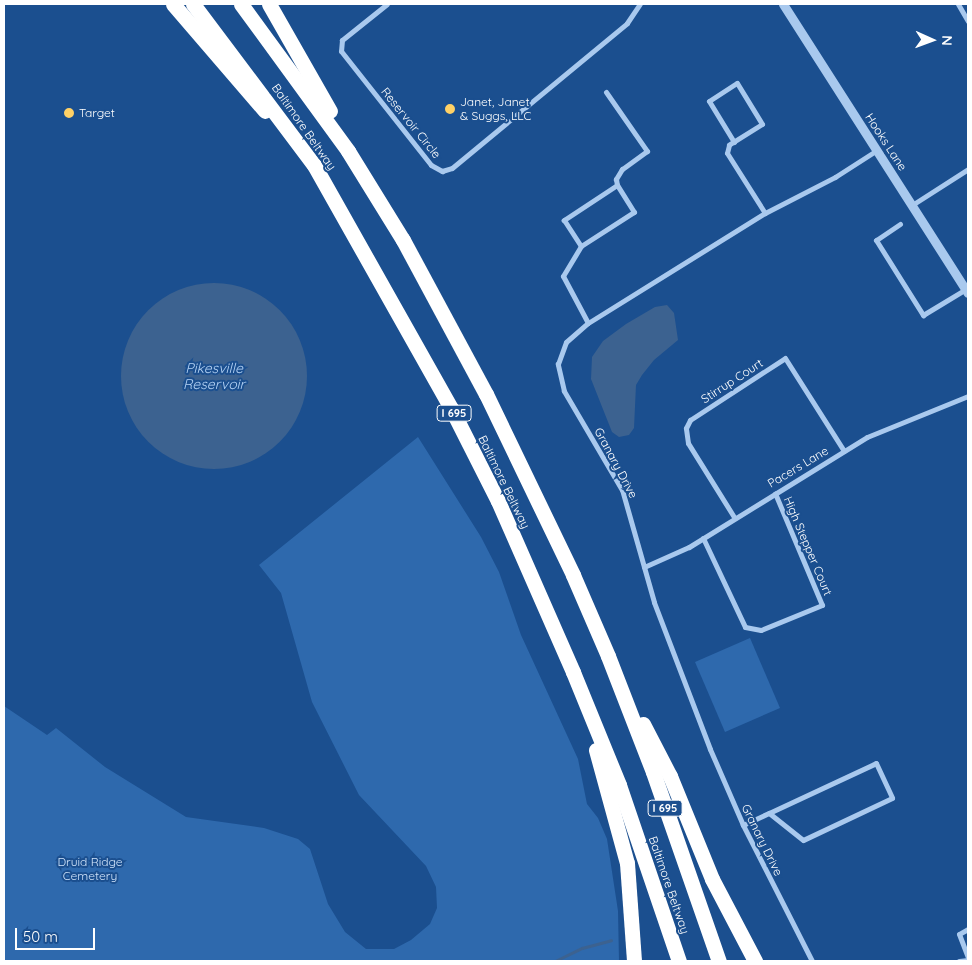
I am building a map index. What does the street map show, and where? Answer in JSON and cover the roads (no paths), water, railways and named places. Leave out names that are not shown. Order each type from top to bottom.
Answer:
[{"type":"highway","points":[[173,4],[314,165]]},
{"type":"highway","name":"Baltimore Beltway","points":[[193,4],[314,165],[451,408],[498,501],[573,672],[619,785],[679,961]]},
{"type":"highway","name":"Baltimore Beltway","points":[[241,4],[348,151],[403,240],[486,394],[564,557],[608,656],[656,781],[719,961]]},
{"type":"highway","points":[[269,4],[318,86],[348,151]]},
{"type":"highway","points":[[608,656],[670,776],[712,879],[756,961]]},
{"type":"highway","points":[[573,672],[627,863],[634,961]]},
{"type":"street","name":"Reservoir Circle","points":[[387,4],[342,40],[341,51],[431,165],[442,171],[452,168],[627,23],[640,4]]},
{"type":"street","name":"Hooks Lane","points":[[783,4],[967,291]]},
{"type":"street","points":[[958,4],[968,21]]},
{"type":"street","points":[[734,142],[709,101],[736,84],[762,124],[734,142],[729,145],[727,153],[765,213]]},
{"type":"street","points":[[588,323],[563,276],[580,246],[634,212],[617,185],[616,179],[622,169],[648,151],[606,92]]},
{"type":"street","name":"Granary Drive","points":[[812,961],[743,825],[675,661],[644,567],[622,490],[559,380],[558,364],[561,350],[588,323],[765,213],[835,177],[877,150]]},
{"type":"street","points":[[912,205],[968,169]]},
{"type":"street","points":[[580,246],[564,220],[617,185]]},
{"type":"street","points":[[900,224],[876,240],[923,315],[967,291]]},
{"type":"street","name":"Stirrup Court","points":[[734,517],[688,443],[686,428],[690,420],[785,358],[844,451]]},
{"type":"street","name":"Pacers Lane","points":[[644,567],[703,538],[734,517],[891,425],[968,396]]},
{"type":"street","name":"High Stepper Court","points":[[703,538],[745,627],[761,630],[822,605],[775,493]]},
{"type":"street","points":[[743,825],[876,763],[892,798],[803,840],[769,813]]},
{"type":"street","points":[[959,961],[968,958],[958,934],[968,929]]},
{"type":"water","name":"Pikesville Reservoir","points":[[205,283],[223,283],[250,290],[280,310],[300,340],[307,367],[307,385],[300,412],[280,442],[250,462],[223,469],[205,469],[187,465],[170,458],[155,448],[142,435],[132,420],[125,403],[121,385],[121,367],[125,349],[132,332],[142,317],[155,304],[170,294],[187,287]]},
{"type":"water","points":[[667,305],[674,313],[678,340],[654,360],[642,375],[636,385],[634,428],[629,435],[619,437],[612,432],[591,379],[592,357],[603,341],[626,324],[655,307]]},
{"type":"waterway","points":[[555,961],[582,948],[611,940]]},
{"type":"place","name":"Janet, Janet & Suggs, LLC","points":[[450,109]]},
{"type":"place","name":"Target","points":[[69,113]]},
{"type":"park label","name":"Druid Ridge Cemetery","points":[[90,869]]}]
